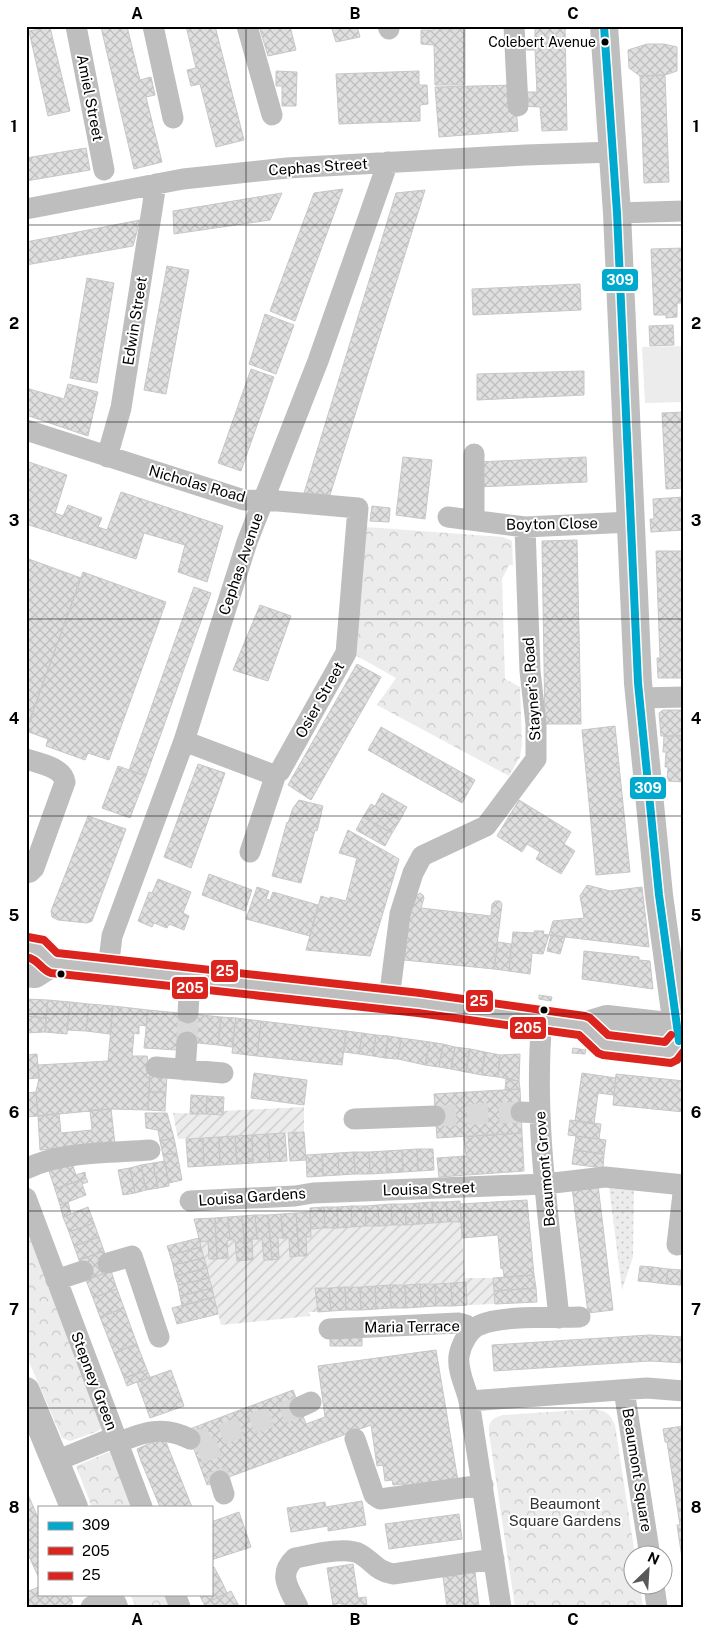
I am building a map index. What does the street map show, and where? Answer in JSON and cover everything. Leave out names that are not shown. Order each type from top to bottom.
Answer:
[{"type":"main road","points":[[26,972],[35,974],[52,963],[389,999],[584,1026],[604,1045],[670,1053],[681,1041],[659,896],[639,698],[614,152],[604,26]]},
{"type":"main road","points":[[26,947],[39,949],[52,963]]},
{"type":"main road","points":[[28,1400],[56,1461],[74,1506]]},
{"type":"street","name":"Amiel Street","points":[[76,26],[104,170]]},
{"type":"street","points":[[153,26],[173,118]]},
{"type":"street","points":[[247,26],[272,115]]},
{"type":"street","points":[[514,26],[518,106]]},
{"type":"street","name":"Cephas Street","points":[[26,209],[183,179],[287,168],[614,152]]},
{"type":"street","name":"Cephas Avenue","points":[[108,969],[112,936],[184,741],[247,542],[318,361],[388,162]]},
{"type":"street","name":"Edwin Street","points":[[107,457],[121,408],[156,184]]},
{"type":"street","points":[[617,213],[684,211]]},
{"type":"street","name":"Nicholas Road","points":[[26,430],[244,500],[278,500],[358,508],[356,523]]},
{"type":"street","points":[[474,454],[474,520]]},
{"type":"street","name":"Boyton Close","points":[[448,517],[525,526],[631,522]]},
{"type":"street","name":"Osier Street","points":[[250,852],[276,774],[280,771],[305,728],[346,652],[356,523]]},
{"type":"street","name":"Stayner's Road","points":[[389,999],[400,914],[413,873],[422,856],[486,826],[536,760],[536,724],[530,671],[525,526]]},
{"type":"street","points":[[639,698],[684,697]]},
{"type":"street","points":[[184,741],[271,774],[276,774]]},
{"type":"street","points":[[26,759],[57,770],[64,776],[65,782],[34,868],[26,873]]},
{"type":"street","points":[[188,1013],[190,978]]},
{"type":"street","name":"Beaumont Grove","points":[[542,1020],[530,1113],[545,1184],[559,1318]]},
{"type":"street","points":[[185,1070],[187,1042]]},
{"type":"street","points":[[156,1067],[223,1073]]},
{"type":"street","points":[[354,1119],[435,1116]]},
{"type":"street","points":[[26,1169],[44,1161],[70,1156],[150,1150]]},
{"type":"street","name":"Louisa Street","points":[[313,1193],[545,1184],[604,1177],[684,1185],[677,1245]]},
{"type":"street","name":"Louisa Gardens","points":[[190,1202],[295,1196],[313,1193]]},
{"type":"street","name":"Stepney Green","points":[[26,1198],[142,1506]]},
{"type":"street","points":[[108,1263],[132,1256],[159,1337]]},
{"type":"street","points":[[56,1280],[83,1271]]},
{"type":"street","name":"Maria Terrace","points":[[329,1329],[459,1323],[466,1325],[472,1330],[479,1325],[492,1321],[580,1317]]},
{"type":"street","points":[[472,1330],[465,1340],[459,1356],[460,1369],[469,1401],[501,1607]]},
{"type":"street","points":[[624,1390],[652,1388],[684,1391]]},
{"type":"street","name":"Beaumont Square","points":[[469,1401],[624,1390],[648,1546]]},
{"type":"street","points":[[56,1461],[116,1440],[158,1430],[176,1432],[190,1439]]},
{"type":"street","points":[[355,1440],[374,1495],[380,1499],[483,1484]]},
{"type":"street","points":[[298,1607],[285,1578],[288,1564],[295,1558],[350,1550],[362,1555],[383,1572],[393,1574],[494,1559]]},
{"type":"street","points":[[91,1607],[105,1596]]},
{"type":"green space","points":[[684,346],[684,402],[645,403],[642,347]]},
{"type":"green space","points":[[366,527],[503,537],[512,541],[513,565],[509,565],[502,579],[505,679],[520,687],[522,745],[520,757],[509,776],[377,705],[396,678],[355,655]]},
{"type":"green space","points":[[304,1107],[304,1132],[178,1139],[173,1113],[217,1114],[222,1111]]},
{"type":"green space","points":[[609,1187],[634,1189],[633,1257],[622,1290]]},
{"type":"green space","points":[[26,1222],[101,1428],[98,1431],[70,1441],[62,1438],[26,1355]]},
{"type":"green space","points":[[461,1222],[465,1278],[493,1278],[495,1304],[467,1305],[465,1282],[316,1288],[318,1312],[309,1312],[310,1316],[221,1325],[200,1242],[208,1241],[210,1259],[227,1258],[227,1241],[235,1240],[237,1260],[253,1260],[252,1239],[262,1239],[264,1260],[279,1259],[278,1238],[289,1238],[290,1257],[307,1256],[306,1237],[311,1237],[311,1229]]},
{"type":"green space","name":"Beaumont Square Gardens","points":[[593,1409],[601,1410],[612,1418],[615,1425],[634,1546],[622,1546],[622,1596],[641,1596],[643,1607],[515,1607],[489,1433],[489,1426],[493,1419],[503,1415]]},
{"type":"green space","points":[[111,1452],[133,1506],[92,1506],[76,1466]]},
{"type":"green space","points":[[131,1596],[169,1596],[173,1607],[136,1607]]},
{"type":"building","points":[[127,26],[140,80],[151,77],[155,95],[146,97],[162,162],[134,169],[101,27]]},
{"type":"building","points":[[186,26],[215,26],[244,140],[216,147],[200,84],[191,86],[187,70],[196,68]]},
{"type":"building","points":[[259,26],[290,26],[296,50],[268,56]]},
{"type":"building","points":[[331,26],[357,26],[360,37],[336,42]]},
{"type":"building","points":[[434,26],[442,26],[442,29],[465,29],[465,85],[435,85],[434,45],[421,44],[421,30],[434,30]]},
{"type":"building","points":[[535,26],[565,26],[567,130],[542,131],[540,107],[522,106],[528,92],[537,92],[535,50],[525,50],[526,40],[535,41]]},
{"type":"building","points":[[50,27],[70,111],[48,116],[29,31]]},
{"type":"building","points":[[647,44],[664,44],[677,47],[677,71],[665,75],[640,76],[629,68],[628,50]]},
{"type":"building","points":[[276,71],[297,72],[296,106],[282,106],[282,86],[276,86]]},
{"type":"building","points":[[419,71],[419,85],[427,85],[428,104],[420,105],[420,121],[339,124],[336,74]]},
{"type":"building","points":[[665,75],[669,182],[644,183],[640,76]]},
{"type":"building","points":[[514,85],[518,131],[439,137],[435,87]]},
{"type":"building","points":[[86,148],[90,170],[26,181],[26,158]]},
{"type":"building","points":[[343,189],[295,321],[270,311],[314,193]]},
{"type":"building","points":[[425,190],[330,495],[304,493],[396,193]]},
{"type":"building","points":[[282,193],[270,220],[174,234],[173,211]]},
{"type":"building","points":[[140,220],[133,246],[26,265],[26,242]]},
{"type":"building","points":[[684,248],[684,303],[677,303],[677,317],[666,318],[666,315],[654,315],[651,249]]},
{"type":"building","points":[[167,266],[189,270],[166,394],[144,390]]},
{"type":"building","points":[[87,278],[114,283],[97,383],[70,378]]},
{"type":"building","points":[[580,284],[581,310],[473,315],[472,289]]},
{"type":"building","points":[[265,314],[294,325],[276,374],[249,364]]},
{"type":"building","points":[[673,325],[674,345],[650,346],[649,326]]},
{"type":"building","points":[[251,369],[274,377],[241,471],[218,463]]},
{"type":"building","points":[[584,371],[584,395],[477,400],[477,374]]},
{"type":"building","points":[[68,384],[98,392],[88,436],[26,415],[26,388],[64,399]]},
{"type":"building","points":[[684,412],[684,488],[666,489],[662,413]]},
{"type":"building","points":[[403,457],[432,460],[425,519],[396,515]]},
{"type":"building","points":[[586,457],[587,482],[478,487],[477,462]]},
{"type":"building","points":[[26,461],[67,475],[55,513],[63,516],[68,505],[102,518],[98,527],[107,530],[121,492],[223,526],[207,582],[178,572],[185,545],[144,533],[136,559],[26,524],[28,494],[26,494]]},
{"type":"building","points":[[684,497],[684,530],[651,532],[650,519],[654,519],[653,499]]},
{"type":"building","points":[[372,506],[390,508],[389,522],[370,521]]},
{"type":"building","points":[[577,540],[581,724],[545,724],[542,541]]},
{"type":"building","points":[[656,551],[684,551],[684,678],[658,678],[657,658],[660,658]]},
{"type":"building","points":[[26,558],[81,578],[28,725],[26,725]]},
{"type":"building","points":[[83,572],[166,602],[109,760],[88,753],[85,760],[46,746],[48,739],[26,731]]},
{"type":"building","points":[[194,587],[211,593],[146,776],[129,770]]},
{"type":"building","points":[[260,605],[291,616],[268,681],[233,670]]},
{"type":"building","points":[[357,664],[381,677],[311,800],[288,785]]},
{"type":"building","points":[[663,710],[684,710],[684,736],[661,736],[659,713]]},
{"type":"building","points":[[615,726],[630,872],[596,875],[582,730]]},
{"type":"building","points":[[381,727],[475,780],[462,803],[368,750]]},
{"type":"building","points":[[664,736],[684,736],[684,782],[667,781],[668,767],[665,767],[666,752],[663,752]]},
{"type":"building","points":[[198,764],[225,773],[191,868],[164,857]]},
{"type":"building","points":[[118,766],[146,776],[130,818],[102,808]]},
{"type":"building","points":[[382,793],[407,807],[400,820],[375,806]]},
{"type":"building","points":[[299,800],[323,806],[301,883],[272,876],[287,822]]},
{"type":"building","points":[[519,800],[571,832],[564,844],[575,851],[561,874],[536,859],[540,852],[527,844],[522,852],[497,836]]},
{"type":"building","points":[[371,804],[400,820],[392,833],[363,817]]},
{"type":"building","points":[[88,816],[126,829],[92,921],[87,923],[58,920],[52,917],[51,911]]},
{"type":"building","points":[[363,817],[392,833],[385,846],[356,830]]},
{"type":"building","points":[[348,830],[399,859],[370,956],[306,950],[321,896],[346,901],[357,858],[339,853]]},
{"type":"building","points":[[209,874],[252,890],[245,911],[202,895]]},
{"type":"building","points":[[158,879],[191,892],[183,913],[189,916],[184,930],[169,924],[167,928],[154,923],[152,927],[138,921],[149,892],[152,893]]},
{"type":"building","points":[[587,885],[610,891],[642,887],[649,947],[549,935],[553,921],[584,918],[580,896]]},
{"type":"building","points":[[257,887],[269,891],[266,899],[270,900],[273,892],[318,905],[310,936],[246,919]]},
{"type":"building","points":[[420,893],[424,898],[421,908],[491,916],[492,904],[495,901],[500,901],[502,904],[494,969],[404,960],[409,917],[417,895]]},
{"type":"building","points":[[534,931],[544,931],[543,934],[549,935],[543,954],[532,953],[530,974],[509,971],[513,932],[535,933]]},
{"type":"building","points":[[551,935],[565,937],[560,954],[547,951]]},
{"type":"building","points":[[498,942],[511,944],[509,971],[494,969]]},
{"type":"building","points":[[584,951],[639,957],[639,960],[650,961],[653,989],[582,979]]},
{"type":"building","points":[[539,995],[552,997],[551,1001],[539,999]]},
{"type":"building","points":[[26,999],[48,1000],[46,1018],[26,1016]]},
{"type":"building","points":[[48,1000],[70,1002],[67,1034],[45,1032]]},
{"type":"building","points":[[70,1002],[89,1004],[86,1031],[67,1030]]},
{"type":"building","points":[[89,1004],[113,1006],[110,1034],[86,1031]]},
{"type":"building","points":[[113,1006],[148,1010],[146,1026],[139,1025],[139,1034],[134,1033],[132,1056],[147,1056],[150,1072],[148,1110],[111,1109],[38,1116],[36,1092],[39,1078],[38,1065],[108,1061]]},
{"type":"building","points":[[148,1010],[180,1013],[177,1050],[144,1048]]},
{"type":"building","points":[[180,1013],[221,1017],[218,1045],[177,1041]]},
{"type":"building","points":[[26,1016],[46,1018],[45,1032],[26,1033]]},
{"type":"building","points":[[221,1017],[236,1018],[232,1047],[218,1045]]},
{"type":"building","points":[[236,1018],[261,1021],[257,1056],[232,1053]]},
{"type":"building","points":[[261,1021],[346,1031],[342,1065],[257,1056]]},
{"type":"building","points":[[346,1031],[362,1033],[359,1054],[344,1052]]},
{"type":"building","points":[[362,1033],[376,1035],[373,1056],[359,1054]]},
{"type":"building","points":[[376,1035],[388,1036],[385,1058],[373,1056]]},
{"type":"building","points":[[388,1036],[401,1038],[398,1059],[385,1058]]},
{"type":"building","points":[[401,1038],[430,1042],[425,1065],[398,1059]]},
{"type":"building","points":[[430,1042],[443,1044],[439,1067],[425,1065]]},
{"type":"building","points":[[443,1044],[455,1047],[451,1069],[439,1067]]},
{"type":"building","points":[[455,1047],[470,1049],[466,1072],[451,1069]]},
{"type":"building","points":[[573,1048],[586,1050],[585,1054],[572,1053]]},
{"type":"building","points":[[470,1049],[485,1052],[482,1075],[466,1072]]},
{"type":"building","points":[[485,1052],[500,1055],[498,1077],[482,1075]]},
{"type":"building","points":[[37,1054],[39,1078],[26,1079],[26,1055]]},
{"type":"building","points":[[520,1054],[519,1081],[498,1077],[500,1055]]},
{"type":"building","points":[[150,1072],[167,1073],[166,1092],[149,1092]]},
{"type":"building","points":[[254,1073],[307,1080],[304,1105],[251,1098]]},
{"type":"building","points":[[582,1073],[616,1078],[614,1095],[598,1093],[594,1124],[575,1121]]},
{"type":"building","points":[[616,1074],[684,1081],[684,1112],[613,1105]]},
{"type":"building","points":[[506,1079],[519,1081],[520,1089],[505,1090]]},
{"type":"building","points":[[520,1089],[522,1133],[437,1138],[434,1094]]},
{"type":"building","points":[[36,1092],[38,1116],[26,1117],[26,1093]]},
{"type":"building","points":[[149,1092],[166,1092],[165,1111],[148,1110]]},
{"type":"building","points":[[191,1095],[207,1096],[206,1114],[190,1114]]},
{"type":"building","points":[[207,1096],[224,1097],[223,1115],[206,1114]]},
{"type":"building","points":[[111,1109],[115,1144],[40,1150],[38,1116],[59,1113],[61,1133],[92,1130],[90,1110]]},
{"type":"building","points":[[145,1113],[167,1113],[174,1138],[160,1141],[158,1130],[146,1128]]},
{"type":"building","points":[[570,1120],[601,1124],[599,1139],[568,1135]]},
{"type":"building","points":[[304,1132],[306,1160],[290,1161],[288,1133]]},
{"type":"building","points":[[285,1133],[287,1161],[270,1162],[268,1134]]},
{"type":"building","points":[[522,1133],[524,1171],[439,1177],[437,1158],[466,1156],[464,1137]]},
{"type":"building","points":[[268,1134],[270,1162],[253,1163],[252,1135]]},
{"type":"building","points":[[252,1135],[253,1163],[237,1164],[235,1136]]},
{"type":"building","points":[[235,1136],[237,1164],[220,1165],[219,1137]]},
{"type":"building","points":[[576,1136],[606,1140],[604,1154],[574,1150]]},
{"type":"building","points":[[219,1137],[220,1165],[204,1166],[203,1138]]},
{"type":"building","points":[[174,1138],[177,1153],[163,1155],[160,1141]]},
{"type":"building","points":[[203,1138],[204,1166],[188,1167],[186,1139]]},
{"type":"building","points":[[417,1149],[433,1149],[434,1170],[418,1171]]},
{"type":"building","points":[[417,1149],[418,1171],[403,1172],[402,1150]]},
{"type":"building","points":[[402,1150],[403,1172],[387,1173],[386,1151]]},
{"type":"building","points":[[574,1150],[604,1154],[603,1168],[572,1164]]},
{"type":"building","points":[[386,1151],[387,1173],[370,1174],[369,1152]]},
{"type":"building","points":[[354,1152],[355,1174],[339,1175],[338,1153]]},
{"type":"building","points":[[354,1152],[369,1152],[370,1174],[355,1174]]},
{"type":"building","points":[[177,1153],[182,1180],[169,1183],[163,1155]]},
{"type":"building","points":[[338,1153],[339,1175],[323,1176],[322,1154]]},
{"type":"building","points":[[322,1154],[323,1176],[307,1177],[306,1155]]},
{"type":"building","points":[[71,1160],[76,1175],[85,1172],[86,1178],[55,1189],[48,1168]]},
{"type":"building","points":[[165,1161],[169,1186],[158,1188],[153,1163]]},
{"type":"building","points":[[153,1163],[158,1188],[146,1190],[141,1165]]},
{"type":"building","points":[[141,1165],[146,1190],[135,1193],[130,1168]]},
{"type":"building","points":[[130,1168],[135,1193],[123,1195],[118,1170]]},
{"type":"building","points":[[86,1178],[88,1182],[82,1184],[86,1195],[60,1205],[55,1189]]},
{"type":"building","points":[[598,1185],[613,1310],[588,1313],[572,1188]]},
{"type":"building","points":[[527,1200],[534,1275],[504,1277],[503,1268],[501,1269],[498,1235],[462,1238],[460,1204]]},
{"type":"building","points":[[460,1201],[461,1222],[448,1222],[446,1202]]},
{"type":"building","points":[[68,1202],[71,1214],[63,1217],[60,1205]]},
{"type":"building","points":[[432,1202],[433,1223],[419,1224],[419,1203]]},
{"type":"building","points":[[432,1202],[446,1202],[448,1222],[433,1223]]},
{"type":"building","points":[[419,1203],[419,1224],[406,1225],[405,1204]]},
{"type":"building","points":[[391,1204],[392,1225],[379,1226],[378,1205]]},
{"type":"building","points":[[391,1204],[405,1204],[406,1225],[392,1225]]},
{"type":"building","points":[[378,1205],[379,1226],[366,1226],[365,1206]]},
{"type":"building","points":[[351,1206],[352,1227],[338,1228],[337,1207]]},
{"type":"building","points":[[351,1206],[365,1206],[366,1226],[352,1227]]},
{"type":"building","points":[[88,1207],[94,1223],[69,1232],[63,1217]]},
{"type":"building","points":[[324,1207],[325,1228],[311,1229],[310,1208]]},
{"type":"building","points":[[324,1207],[337,1207],[338,1228],[325,1228]]},
{"type":"building","points":[[310,1212],[311,1237],[306,1237],[307,1256],[299,1256],[296,1213]]},
{"type":"building","points":[[296,1213],[299,1256],[290,1257],[289,1238],[283,1238],[281,1214]]},
{"type":"building","points":[[281,1214],[283,1238],[278,1238],[279,1259],[272,1260],[268,1215]]},
{"type":"building","points":[[255,1215],[268,1215],[272,1260],[264,1260],[262,1239],[257,1239]]},
{"type":"building","points":[[255,1215],[257,1239],[252,1239],[253,1260],[246,1260],[242,1216]]},
{"type":"building","points":[[242,1216],[246,1260],[237,1261],[235,1240],[230,1240],[228,1217]]},
{"type":"building","points":[[228,1217],[230,1240],[227,1241],[228,1258],[217,1259],[215,1218]]},
{"type":"building","points":[[215,1218],[217,1259],[209,1259],[208,1241],[200,1242],[194,1219]]},
{"type":"building","points":[[94,1223],[99,1237],[74,1246],[69,1232]]},
{"type":"building","points":[[99,1237],[104,1251],[79,1260],[74,1246]]},
{"type":"building","points":[[199,1238],[201,1247],[170,1255],[167,1246]]},
{"type":"building","points":[[201,1247],[204,1258],[173,1265],[170,1255]]},
{"type":"building","points":[[104,1251],[111,1271],[86,1280],[79,1260]]},
{"type":"building","points":[[204,1258],[207,1268],[175,1276],[173,1265]]},
{"type":"building","points":[[640,1266],[653,1267],[651,1282],[638,1281]]},
{"type":"building","points":[[653,1267],[668,1269],[666,1284],[651,1282]]},
{"type":"building","points":[[207,1268],[209,1278],[178,1285],[175,1276]]},
{"type":"building","points":[[668,1269],[681,1270],[680,1285],[666,1284]]},
{"type":"building","points":[[681,1270],[684,1270],[684,1285],[680,1285]]},
{"type":"building","points":[[111,1271],[117,1289],[93,1298],[86,1280]]},
{"type":"building","points":[[534,1275],[536,1288],[494,1291],[493,1278]]},
{"type":"building","points":[[209,1278],[212,1288],[180,1296],[178,1285]]},
{"type":"building","points":[[466,1282],[467,1305],[452,1306],[451,1283]]},
{"type":"building","points":[[451,1283],[452,1306],[436,1306],[435,1284]]},
{"type":"building","points":[[420,1284],[421,1307],[406,1308],[405,1285]]},
{"type":"building","points":[[420,1284],[435,1284],[436,1306],[421,1307]]},
{"type":"building","points":[[390,1285],[391,1308],[376,1309],[375,1286]]},
{"type":"building","points":[[390,1285],[405,1285],[406,1308],[391,1308]]},
{"type":"building","points":[[375,1286],[376,1309],[361,1310],[360,1287]]},
{"type":"building","points":[[345,1287],[346,1310],[331,1311],[329,1288]]},
{"type":"building","points":[[345,1287],[360,1287],[361,1310],[346,1310]]},
{"type":"building","points":[[212,1288],[214,1297],[182,1306],[180,1296]]},
{"type":"building","points":[[315,1288],[329,1288],[331,1311],[318,1312]]},
{"type":"building","points":[[536,1288],[537,1302],[495,1304],[494,1291]]},
{"type":"building","points":[[117,1289],[124,1308],[100,1317],[93,1298]]},
{"type":"building","points":[[214,1297],[218,1314],[177,1324],[172,1308]]},
{"type":"building","points":[[124,1308],[137,1344],[114,1353],[100,1317]]},
{"type":"building","points":[[362,1331],[362,1346],[330,1346],[330,1333]]},
{"type":"building","points":[[649,1335],[684,1337],[684,1363],[650,1361],[494,1371],[492,1345]]},
{"type":"building","points":[[137,1344],[147,1370],[124,1378],[114,1353]]},
{"type":"building","points":[[436,1350],[458,1481],[404,1488],[403,1484],[393,1485],[392,1480],[385,1481],[383,1465],[377,1466],[371,1425],[207,1485],[187,1430],[293,1390],[306,1424],[325,1417],[318,1366]]},
{"type":"building","points":[[147,1370],[150,1377],[127,1386],[124,1378]]},
{"type":"building","points":[[171,1370],[184,1406],[150,1418],[137,1382]]},
{"type":"building","points":[[684,1426],[684,1558],[682,1558],[677,1525],[680,1525],[667,1442],[665,1442],[663,1429]]},
{"type":"building","points":[[164,1437],[192,1506],[160,1506],[137,1449]]},
{"type":"building","points":[[26,1490],[38,1518],[38,1576],[26,1550]]},
{"type":"building","points":[[362,1501],[366,1525],[328,1531],[328,1526],[291,1532],[287,1508],[325,1502],[326,1507]]},
{"type":"building","points":[[239,1512],[251,1547],[212,1560],[212,1522]]},
{"type":"building","points":[[459,1514],[462,1539],[389,1549],[385,1524]]},
{"type":"building","points":[[353,1564],[358,1598],[366,1597],[367,1607],[342,1607],[341,1603],[333,1605],[327,1568]]},
{"type":"building","points":[[214,1567],[221,1580],[212,1584],[212,1568]]},
{"type":"building","points":[[475,1572],[479,1607],[447,1607],[443,1577]]},
{"type":"building","points":[[221,1580],[227,1593],[204,1604],[200,1596],[212,1596],[212,1584]]},
{"type":"building","points":[[38,1587],[38,1596],[71,1596],[73,1603],[66,1607],[38,1607],[37,1604],[32,1607],[26,1607],[26,1592]]},
{"type":"building","points":[[231,1591],[239,1606],[206,1607],[204,1604]]},
{"type":"tunnel","points":[[187,1042],[188,1013]]},
{"type":"tunnel","points":[[435,1116],[521,1112]]},
{"type":"tunnel","points":[[190,1439],[205,1440],[300,1407]]},
{"type":"tunnel","points":[[205,1440],[220,1481]]},
{"type":"transit line","name":"309","points":[[604,26],[617,213],[638,683],[659,895],[679,1041]]},
{"type":"transit line","name":"25","points":[[28,937],[44,940],[57,953],[420,993],[585,1016],[590,1018],[608,1035],[665,1042],[671,1035]]},
{"type":"transit line","name":"205","points":[[26,957],[34,960],[51,973],[418,1013],[579,1035],[598,1053],[603,1055],[671,1063],[677,1060],[684,1051]]},
{"type":"place","name":"Colebert Avenue","points":[[605,42]]}]
